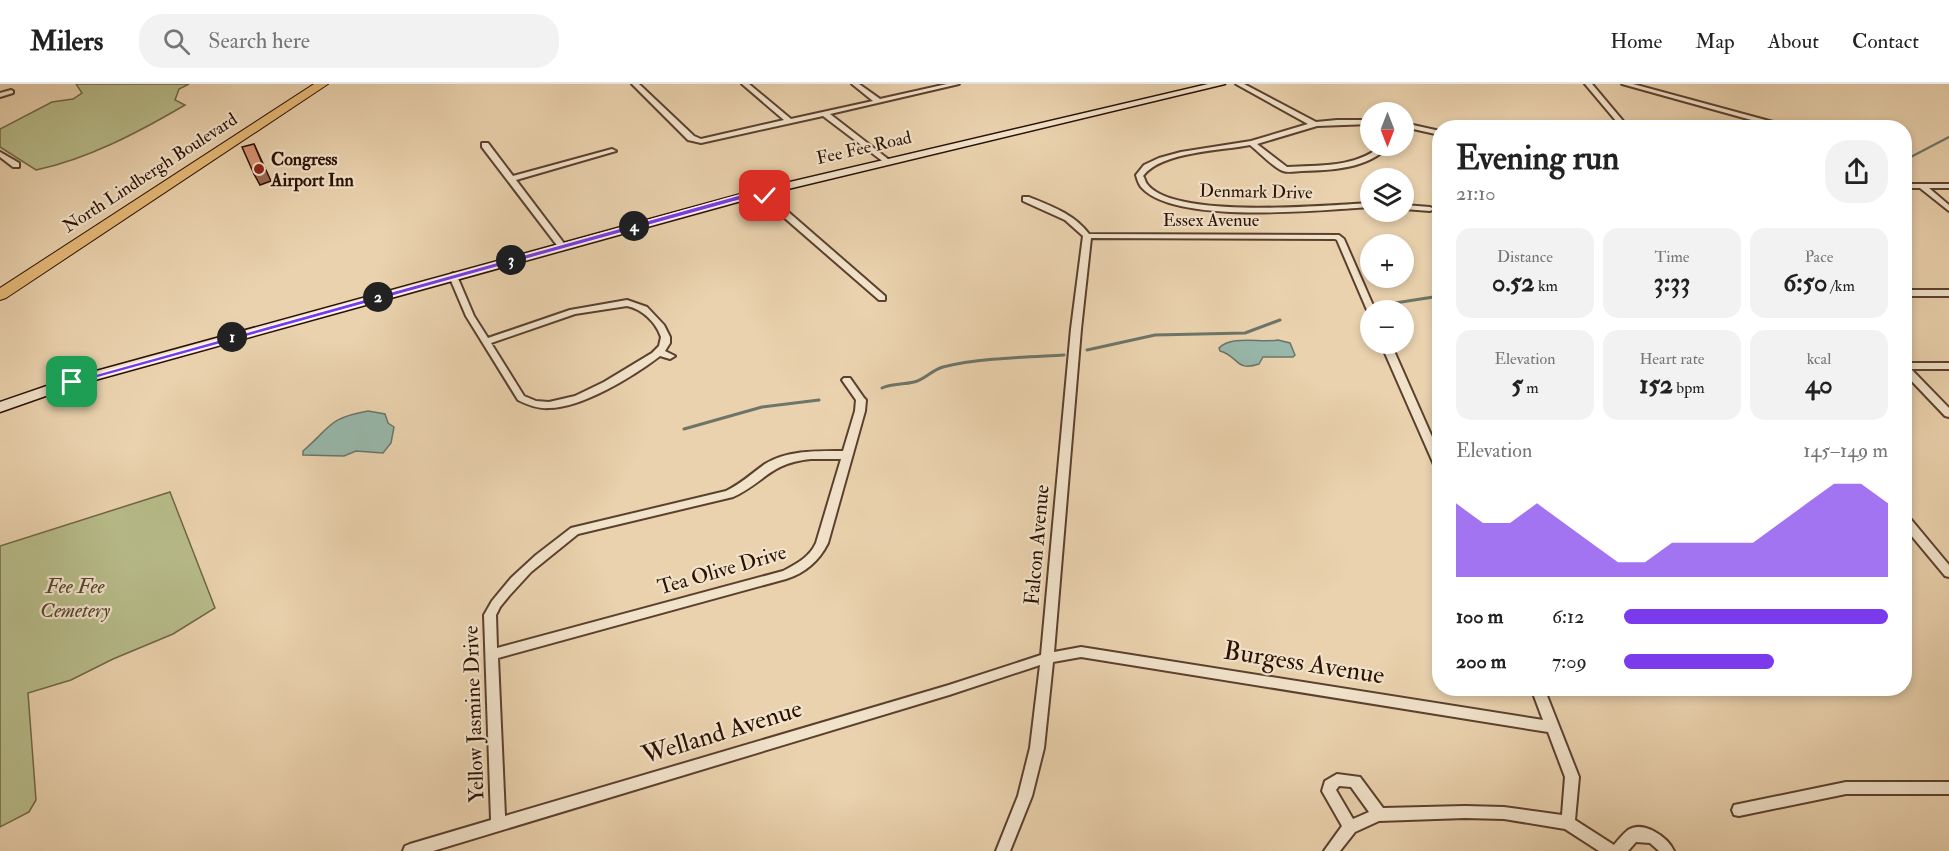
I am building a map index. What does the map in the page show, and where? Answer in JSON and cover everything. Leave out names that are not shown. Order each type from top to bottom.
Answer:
[{"type":"highway","name":"North Lindbergh Boulevard","points":[[0,288],[314,84]]},
{"type":"highway","name":"North Lindbergh Boulevard","points":[[0,295],[322,84]]},
{"type":"street","points":[[635,84],[694,140],[689,144],[693,147],[706,141],[789,121],[956,84]]},
{"type":"street","points":[[745,84],[789,121]]},
{"type":"street","points":[[855,84],[878,101]]},
{"type":"street","name":"Fee Fee Road","points":[[0,407],[83,379],[760,192],[1220,84]]},
{"type":"street","points":[[1239,84],[1314,124]]},
{"type":"street","points":[[1252,84],[1324,123]]},
{"type":"street","points":[[1588,84],[1619,120]]},
{"type":"street","points":[[1625,84],[1758,120]]},
{"type":"street","points":[[0,95],[11,92]]},
{"type":"street","points":[[824,113],[885,162]]},
{"type":"street","points":[[1252,143],[1314,124],[1360,122]]},
{"type":"street","points":[[1414,127],[1432,131]]},
{"type":"street","points":[[1252,143],[1285,170],[1355,162],[1370,156]]},
{"type":"street","name":"Denmark Drive","points":[[1252,143],[1183,153],[1160,160],[1141,172],[1140,180],[1145,188],[1162,198],[1178,203],[1220,208],[1310,209],[1360,207]]},
{"type":"street","points":[[485,145],[562,246]]},
{"type":"street","points":[[512,179],[612,151]]},
{"type":"street","points":[[0,154],[16,165]]},
{"type":"street","points":[[1912,186],[1949,186]]},
{"type":"street","points":[[1922,186],[1949,208]]},
{"type":"street","points":[[760,192],[882,298]]},
{"type":"street","points":[[1026,199],[1067,218],[1078,225],[1087,236]]},
{"type":"street","points":[[1414,208],[1430,209]]},
{"type":"street","name":"Essex Avenue","points":[[1087,236],[1336,237],[1340,239],[1367,300]]},
{"type":"street","name":"Falcon Avenue","points":[[1003,851],[1032,771],[1047,658],[1062,476],[1087,236]]},
{"type":"street","points":[[453,276],[470,316],[486,342],[521,398],[538,404],[588,396],[658,352],[663,346],[666,335],[648,310],[642,306],[627,303],[573,312],[486,342]]},
{"type":"street","points":[[1912,293],[1949,293]]},
{"type":"street","points":[[658,352],[670,356]]},
{"type":"street","points":[[1390,354],[1432,449]]},
{"type":"street","points":[[1912,367],[1949,366]]},
{"type":"street","points":[[1912,374],[1949,414]]},
{"type":"street","name":"Tea Olive Drive","points":[[491,655],[786,575],[806,564],[817,553],[827,531],[861,400],[847,380]]},
{"type":"street","name":"Yellow Jasmine Drive","points":[[498,824],[490,615],[496,600],[555,546],[575,531],[729,494],[740,490],[775,464],[788,459],[814,455],[846,455]]},
{"type":"street","points":[[1912,528],[1949,573]]},
{"type":"street","name":"Burgess Avenue","points":[[1047,658],[1081,652],[1553,727]]},
{"type":"street","name":"Welland Avenue","points":[[410,851],[949,690],[1047,658]]},
{"type":"street","points":[[1540,696],[1572,777],[1568,823]]},
{"type":"street","points":[[1350,827],[1329,791],[1330,785],[1337,780],[1355,781],[1378,814]]},
{"type":"street","points":[[1740,810],[1846,788],[1949,788]]},
{"type":"street","points":[[1331,851],[1350,827],[1378,814],[1504,813],[1568,823],[1611,851]]},
{"type":"street","points":[[1618,851],[1633,835],[1647,835],[1662,842],[1666,851]]},
{"type":"green space","points":[[76,84],[189,84],[179,89],[175,100],[185,105],[131,135],[75,159],[36,170],[0,147],[0,129],[52,102],[73,99],[82,93]]},
{"type":"green space","name":"Fee Fee Cemetery","points":[[170,492],[215,608],[173,634],[113,659],[71,680],[28,693],[36,800],[29,812],[0,827],[0,546]]},
{"type":"shaded area","points":[[1278,340],[1290,343],[1295,355],[1293,357],[1263,357],[1259,364],[1245,366],[1220,351],[1219,348],[1231,342]]},
{"type":"shaded area","points":[[368,411],[385,414],[388,423],[394,427],[391,443],[383,453],[356,451],[344,456],[303,455],[303,451],[337,420]]},
{"type":"building","points":[[254,144],[265,170],[254,174],[242,147]]},
{"type":"waterway","points":[[1912,156],[1949,137]]},
{"type":"waterway","points":[[1414,300],[1432,297]]},
{"type":"waterway","points":[[1087,350],[1155,335],[1245,333],[1280,320]]},
{"type":"waterway","points":[[882,388],[918,381],[939,368],[956,364],[1003,358],[1064,355]]},
{"type":"waterway","points":[[684,429],[762,407],[819,400]]},
{"type":"place","name":"Congress Airport Inn","points":[[259,169]]},
{"type":"route","points":[[72,382],[760,192],[765,196]]}]
